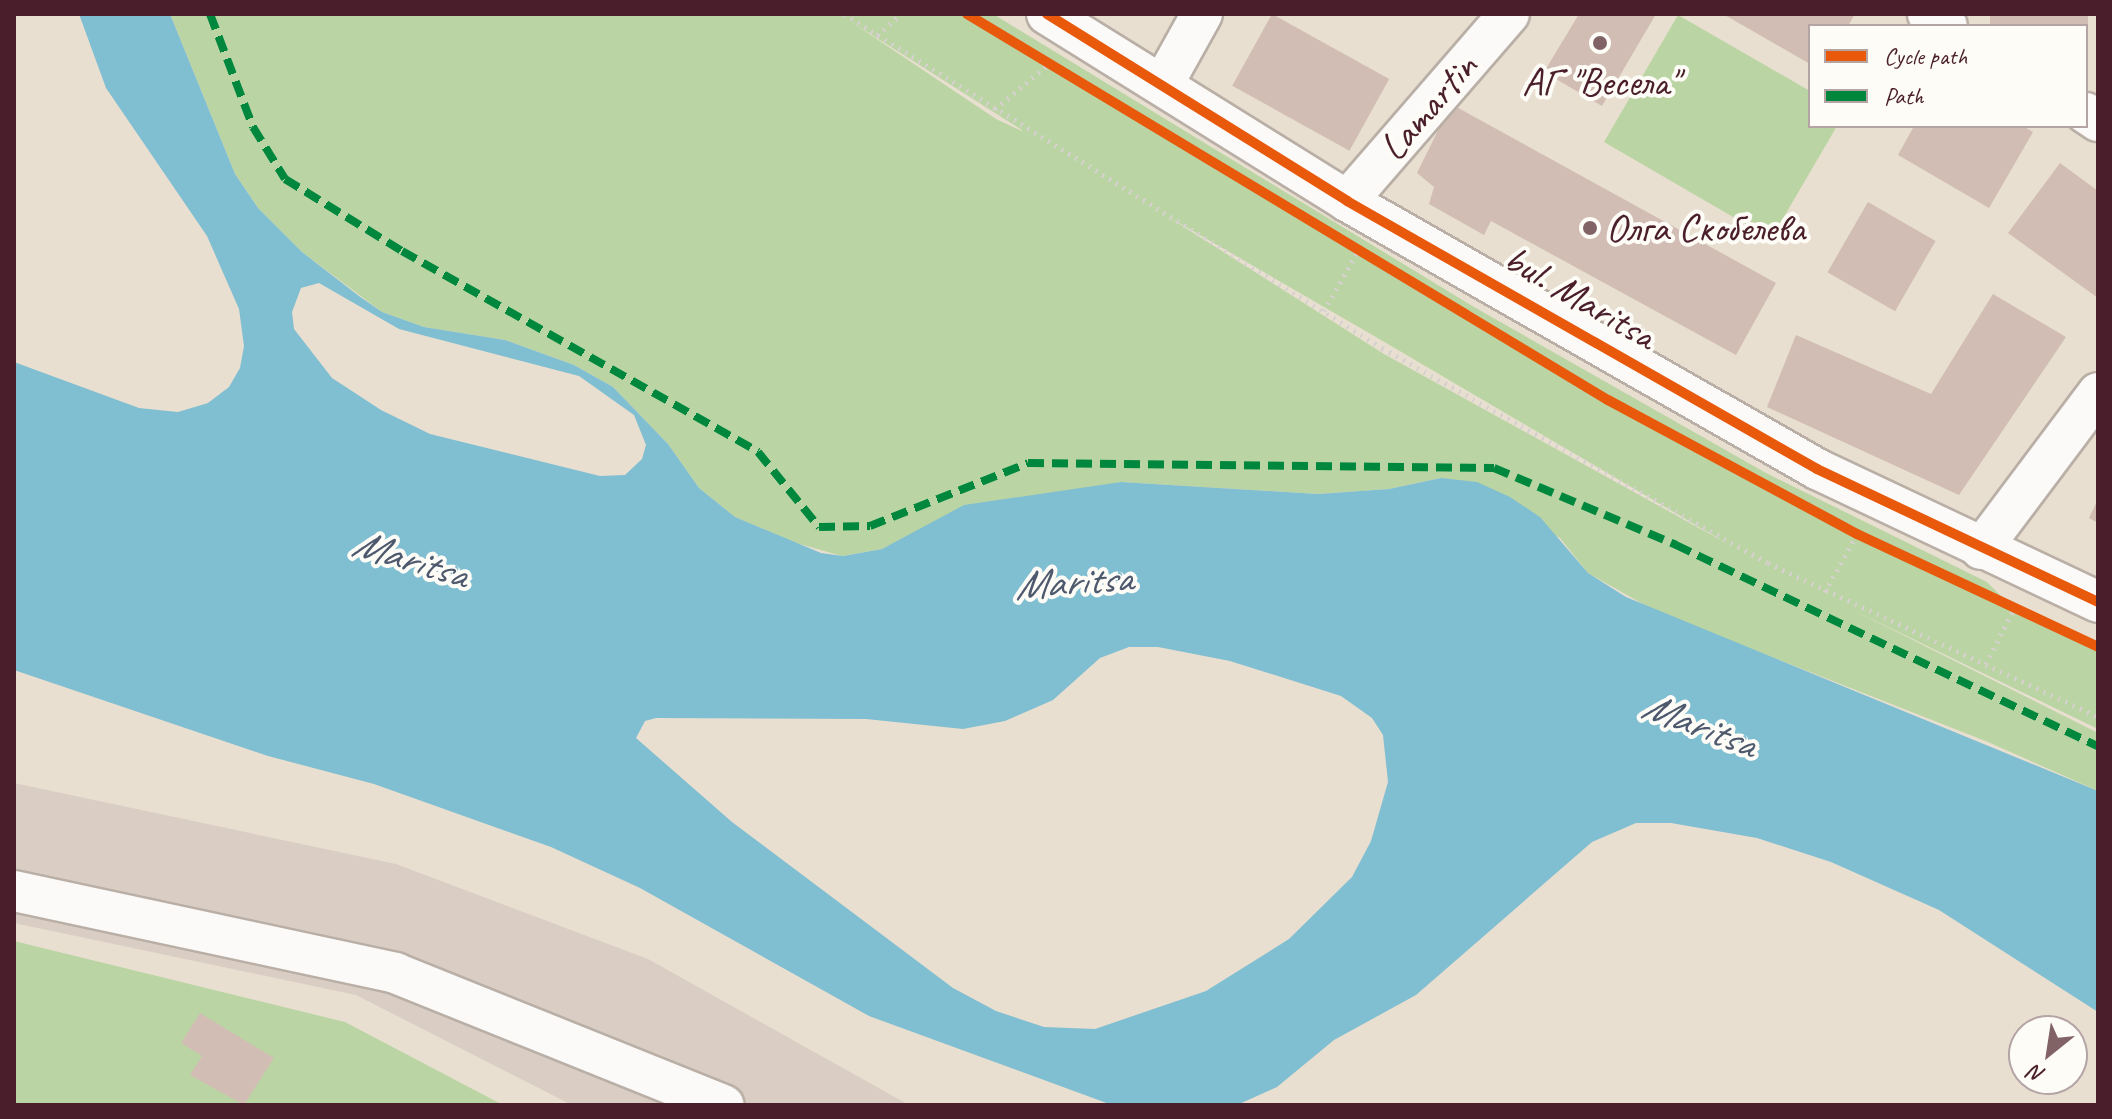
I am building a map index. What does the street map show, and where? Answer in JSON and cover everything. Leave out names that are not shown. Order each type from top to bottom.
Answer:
[{"type":"street","name":"bul. Maritsa","points":[[1047,14],[1347,201],[1817,469],[2098,602]]},
{"type":"street","points":[[1163,84],[1202,14]]},
{"type":"street","name":"Lamartin","points":[[1347,201],[1509,14]]},
{"type":"street","points":[[1981,549],[2098,393]]},
{"type":"street","points":[[14,891],[395,973],[723,1105]]},
{"type":"path","points":[[844,14],[1324,311],[1507,419],[1825,592],[2098,717]]},
{"type":"path","points":[[877,35],[901,14]]},
{"type":"path","points":[[1038,56],[1064,71]]},
{"type":"path","points":[[995,109],[1050,63]]},
{"type":"path","points":[[1345,243],[1371,259]]},
{"type":"path","points":[[1324,311],[1358,251]]},
{"type":"path","points":[[1843,527],[1871,541]]},
{"type":"path","points":[[1825,592],[1857,534]]},
{"type":"path","points":[[2000,602],[2028,615]]},
{"type":"path","points":[[1986,664],[2014,609]]},
{"type":"shaded area","points":[[14,783],[396,864],[648,959],[909,1105],[572,1105],[356,995],[14,923]]},
{"type":"green space","points":[[170,14],[993,14],[1474,307],[1766,473],[1987,582],[2014,609],[2098,645],[2098,729],[1851,609],[2098,733],[2098,791],[1988,742],[1657,612],[1588,573],[1560,538],[1441,478],[1389,489],[1318,494],[1121,482],[923,528],[882,549],[842,556],[796,543],[735,517],[699,488],[668,444],[613,387],[574,365],[505,340],[424,327],[382,312],[302,252],[258,208],[235,174]],"holes":[[[850,21],[1022,130],[1022,131],[996,119]],[[1167,216],[1381,340],[1728,544],[1384,354]]]},
{"type":"green space","points":[[1678,15],[1808,90],[1808,128],[1836,128],[1771,239],[1604,142]]},
{"type":"green space","points":[[14,941],[345,1022],[503,1105],[14,1105]]},
{"type":"water","name":"Maritsa","points":[[79,14],[170,14],[235,174],[258,208],[302,252],[382,312],[424,327],[505,340],[574,365],[613,387],[668,444],[699,488],[735,517],[821,553],[843,556],[882,549],[964,505],[1121,482],[1318,494],[1389,489],[1441,478],[1477,482],[1510,497],[1540,517],[1588,573],[1626,597],[2098,791],[2098,1012],[1939,910],[1831,862],[1757,838],[1671,823],[1636,823],[1592,842],[1416,995],[1334,1040],[1277,1087],[1237,1105],[1112,1105],[869,1016],[640,888],[551,847],[374,784],[268,756],[14,670],[14,362],[139,408],[178,412],[208,403],[229,387],[240,368],[244,346],[239,309],[207,236],[106,88]],"holes":[[[319,283],[399,329],[579,376],[634,415],[646,445],[642,459],[625,475],[600,476],[430,434],[381,410],[332,378],[294,329],[292,312],[301,288]],[[1129,647],[1158,647],[1230,661],[1341,696],[1372,718],[1383,735],[1388,782],[1371,841],[1352,877],[1289,939],[1206,991],[1095,1029],[1044,1027],[996,1011],[953,988],[732,822],[636,738],[645,721],[656,718],[866,719],[963,729],[1005,721],[1053,700],[1100,658]]]},
{"type":"building","points":[[1272,14],[1389,79],[1349,151],[1232,86]]},
{"type":"building","name":"АГ \"Весела\"","points":[[1579,14],[1656,14],[1602,106],[1544,72]]},
{"type":"building","name":"АГ \"Весела\"","points":[[1723,14],[1855,14],[1849,24],[1808,24],[1808,63]]},
{"type":"building","points":[[1990,14],[2088,14],[2088,24],[1990,24]]},
{"type":"building","name":"Олга Скобелева","points":[[1451,104],[1776,283],[1736,355],[1491,221],[1484,235],[1429,204],[1434,187],[1417,173]]},
{"type":"building","points":[[1913,128],[2026,128],[2033,132],[1989,208],[1898,155]]},
{"type":"building","points":[[2060,163],[2098,191],[2098,298],[2008,233]]},
{"type":"building","points":[[1868,202],[1936,241],[1895,311],[1828,272]]},
{"type":"building","points":[[1993,294],[2066,337],[1959,495],[1767,407],[1796,335],[1931,394]]},
{"type":"building","points":[[2098,499],[2098,523],[2089,518]]},
{"type":"building","points":[[200,1013],[274,1058],[244,1105],[190,1075],[202,1056],[181,1043]]},
{"type":"marked path","points":[[210,14],[253,127],[285,179],[402,251],[758,452],[819,527],[870,526],[1028,463],[1494,468],[1676,545],[2098,746]]},
{"type":"cycle path","points":[[967,14],[1608,400],[1857,534],[2098,647]]},
{"type":"cycle path","points":[[1047,14],[1347,201],[1817,469],[2098,602]]},
{"type":"place","name":"АГ \"Весела\"","points":[[1600,43]]},
{"type":"place","name":"Олга Скобелева","points":[[1590,228]]}]
